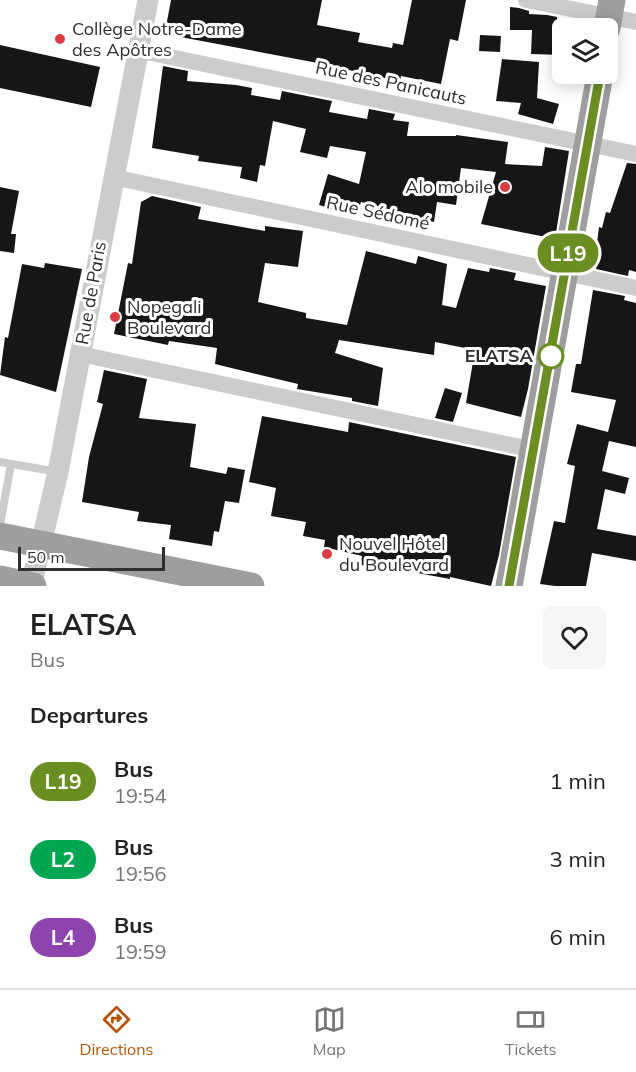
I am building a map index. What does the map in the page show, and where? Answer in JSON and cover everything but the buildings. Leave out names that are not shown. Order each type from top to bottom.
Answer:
[{"type":"highway","points":[[509,586],[598,84]]},
{"type":"highway","points":[[0,536],[251,586]]},
{"type":"highway","points":[[0,579],[31,586]]},
{"type":"street","name":"Rue de Paris","points":[[31,586],[58,472],[148,0]]},
{"type":"street","points":[[526,0],[636,22]]},
{"type":"street","name":"Rue des Panicauts","points":[[137,50],[636,154]]},
{"type":"street","name":"Rue Sédomé","points":[[113,177],[636,288]]},
{"type":"street","points":[[80,354],[534,450]]},
{"type":"lane","points":[[0,462],[58,472]]},
{"type":"lane","points":[[0,525],[2,500],[11,464]]},
{"type":"bus line","name":"L19","points":[[509,586],[598,84]]},
{"type":"place","name":"Collège Notre-Dame des Apôtres","points":[[60,39]]},
{"type":"place","name":"Alo mobile","points":[[505,187]]},
{"type":"place","name":"Nopegali Boulevard","points":[[115,317]]},
{"type":"place","name":"ELATSA","points":[[551,356]]},
{"type":"place","name":"Nouvel Hôtel du Boulevard","points":[[327,554]]}]
